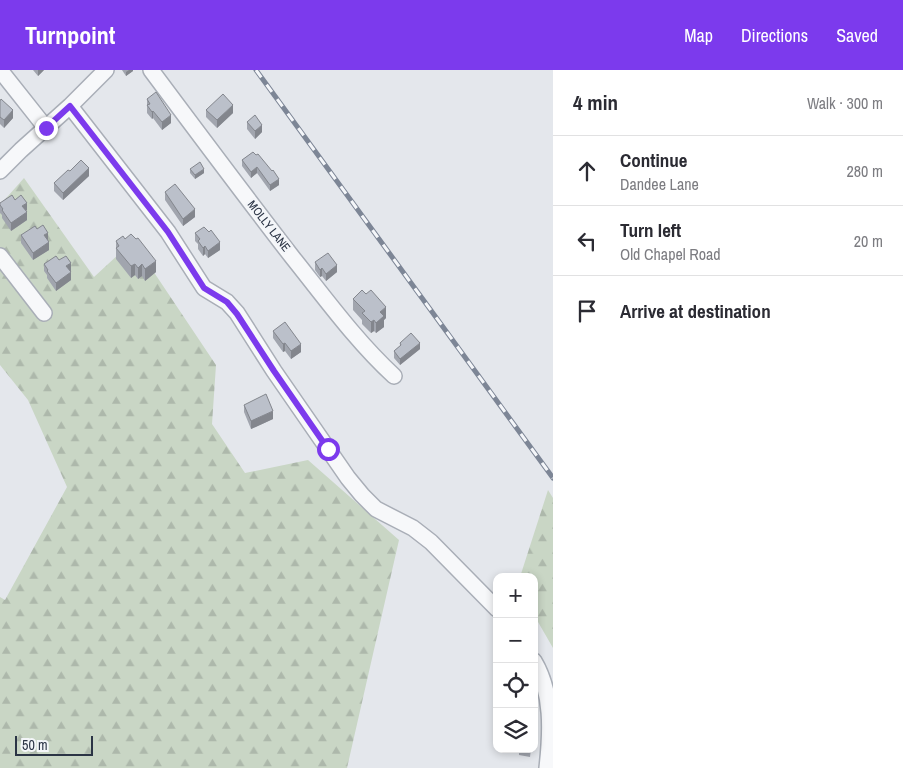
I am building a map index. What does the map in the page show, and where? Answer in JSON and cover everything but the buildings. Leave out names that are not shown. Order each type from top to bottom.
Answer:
[{"type":"street","points":[[0,70],[46,128]]},
{"type":"street","name":"MOLLY LANE","points":[[151,70],[360,342],[394,376]]},
{"type":"street","points":[[0,171],[70,106],[100,72]]},
{"type":"street","points":[[70,106],[168,232],[204,288],[227,302],[237,314],[348,478],[376,509],[413,528],[431,542],[493,605]]},
{"type":"street","points":[[0,256],[44,313]]},
{"type":"street","points":[[535,663],[545,684],[550,720],[548,768]]},
{"type":"green space","points":[[24,178],[94,277],[133,241],[216,365],[212,424],[245,473],[308,460],[399,540],[347,768],[0,768],[0,597],[5,600],[67,487],[28,400],[0,365],[0,205]]},
{"type":"green space","points":[[548,490],[553,498],[553,648],[538,622],[538,573],[521,573]]},
{"type":"railway","points":[[256,70],[553,478]]},
{"type":"route","points":[[46,128],[70,106],[168,232],[198,281],[204,288],[227,302],[237,314],[328,449]]}]
